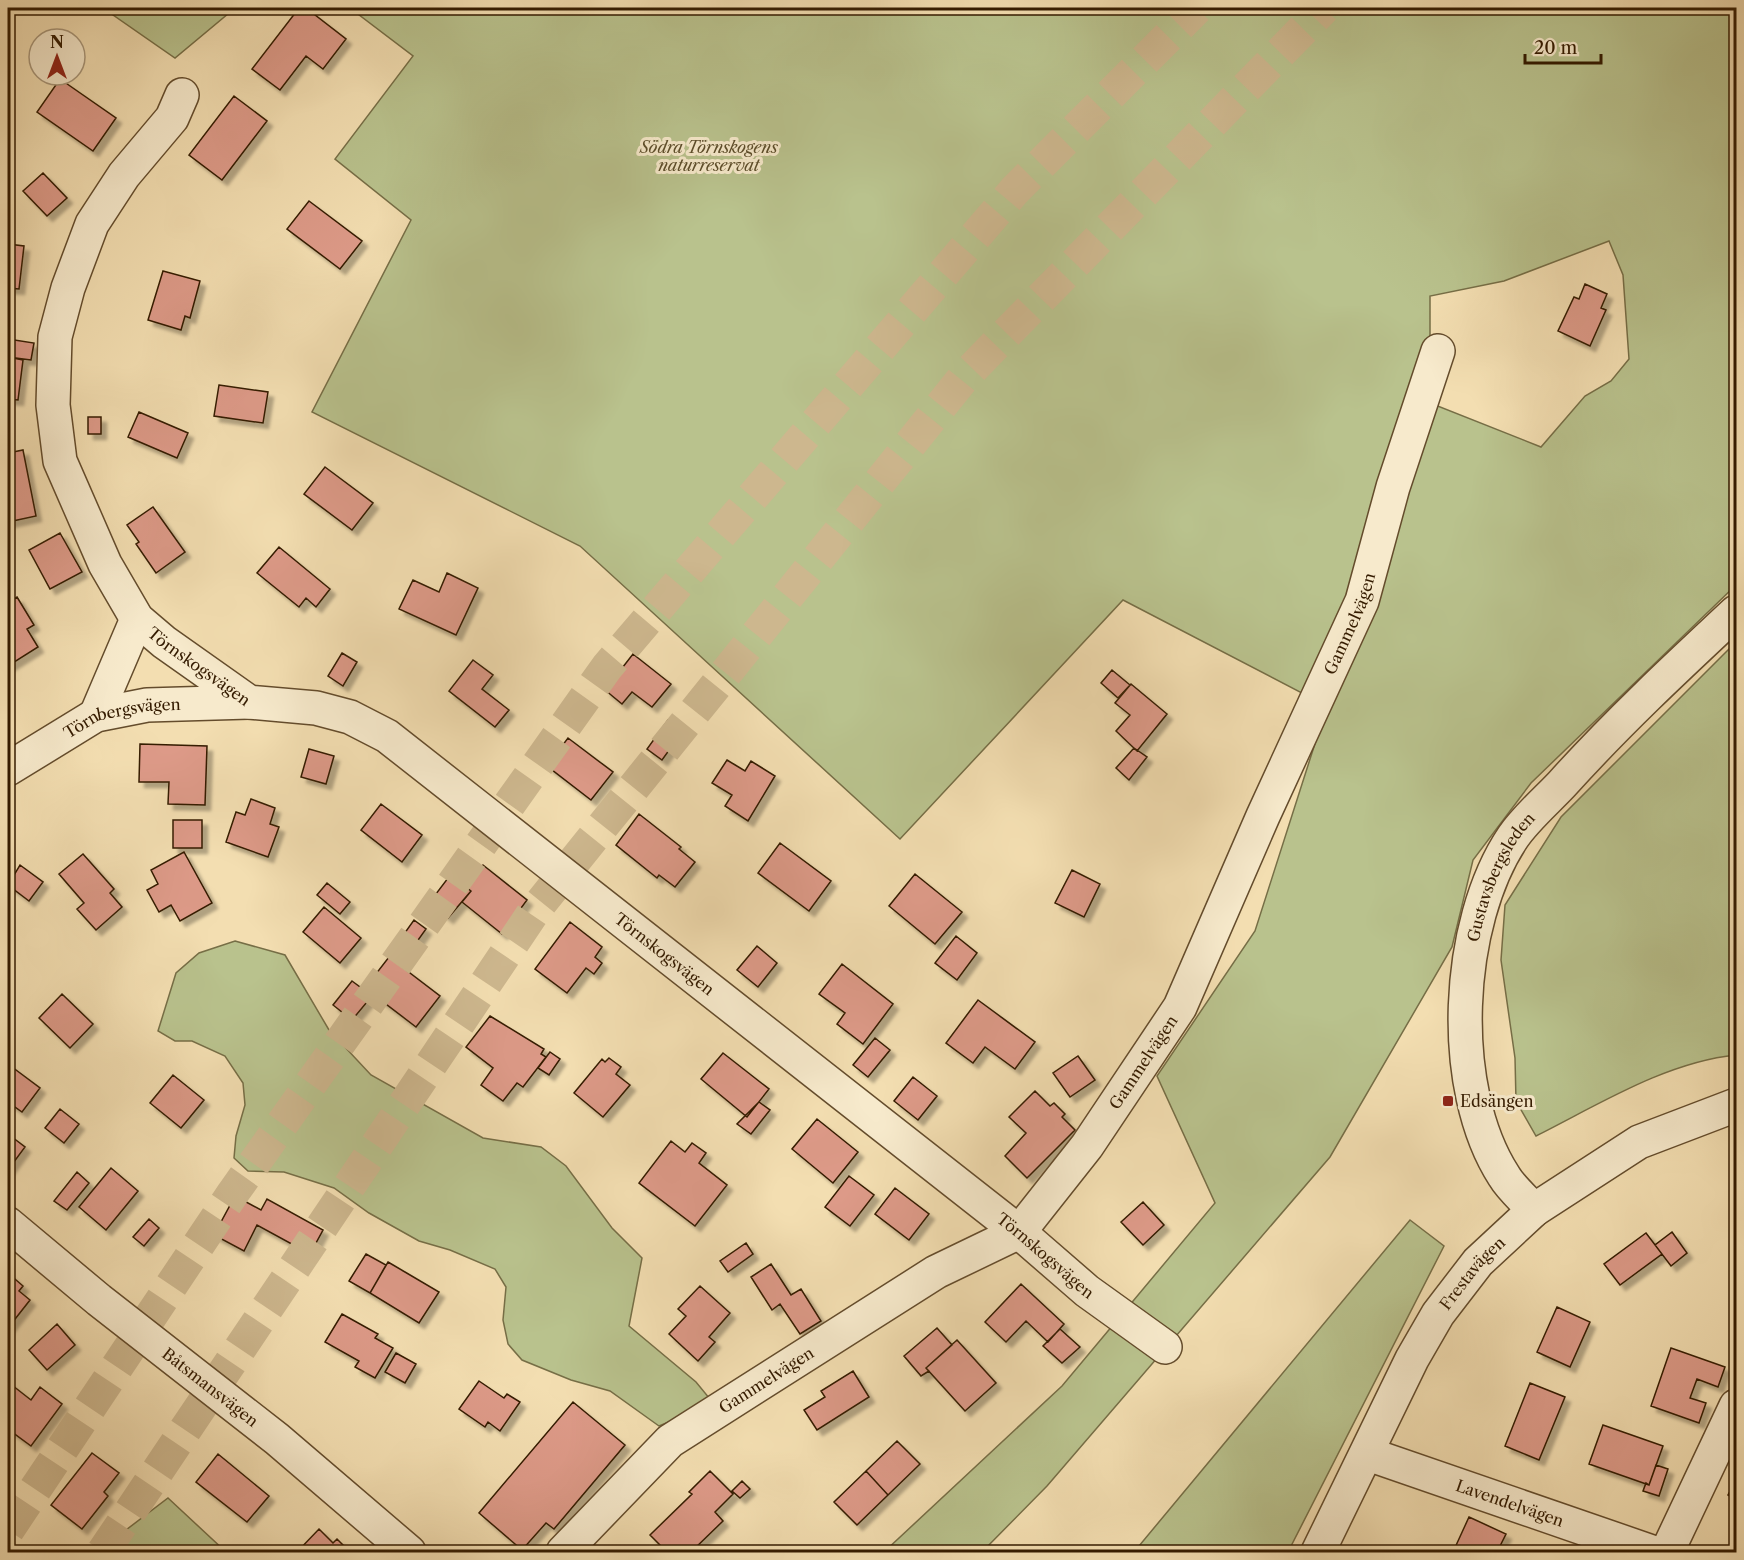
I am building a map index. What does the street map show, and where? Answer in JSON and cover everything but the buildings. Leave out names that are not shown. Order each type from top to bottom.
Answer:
[{"type":"street","name":"Törnskogsvägen","points":[[182,95],[172,118],[124,175],[92,224],[68,288],[55,337],[53,405],[60,461],[105,564],[137,619],[164,642],[249,702],[316,708],[350,717],[387,736],[1019,1232],[1087,1291],[1165,1347]]},
{"type":"street","name":"Gammelvägen","points":[[563,1552],[670,1441],[936,1272],[1019,1232],[1088,1146],[1180,1007],[1263,816],[1362,601],[1393,487],[1438,351]]},
{"type":"street","name":"Gustavsbergsleden","points":[[1534,1210],[1504,1176],[1480,1125],[1469,1073],[1465,1014],[1469,967],[1485,895],[1513,837],[1589,754],[1737,612]]},
{"type":"street","name":"Törnskogsvägen","points":[[96,715],[137,619]]},
{"type":"street","name":"Törnbergsvägen","points":[[8,770],[96,715],[147,705],[249,702]]},
{"type":"street","name":"Frestavägen","points":[[1318,1552],[1368,1454],[1412,1359],[1438,1314],[1478,1262],[1534,1210],[1639,1142],[1737,1105]]},
{"type":"street","name":"Båtsmansvägen","points":[[8,1224],[99,1300],[277,1439],[409,1552]]},
{"type":"street","points":[[1667,1552],[1737,1406]]},
{"type":"street","name":"Lavendelvägen","points":[[1368,1454],[1652,1552]]},
{"type":"green space","points":[[103,8],[235,8],[175,58]]},
{"type":"green space","name":"Södra Törnskogens naturreservat","points":[[350,8],[1736,8],[1736,585],[1531,783],[1473,860],[1452,947],[1330,1157],[1047,1486],[982,1552],[884,1552],[1062,1386],[1215,1203],[1157,1076],[1255,931],[1327,706],[1123,600],[900,839],[580,546],[312,412],[411,220],[335,159],[413,56]],"holes":[[[1609,241],[1623,275],[1629,359],[1611,381],[1585,396],[1541,447],[1430,403],[1430,296],[1504,281]]]},
{"type":"green space","points":[[1736,642],[1736,1055],[1684,1066],[1633,1086],[1536,1136],[1516,1101],[1515,1058],[1501,960],[1505,905],[1561,817]]},
{"type":"green space","points":[[235,941],[285,955],[329,1030],[371,1075],[483,1138],[541,1147],[566,1166],[612,1228],[642,1258],[629,1326],[696,1382],[710,1399],[686,1415],[659,1426],[610,1391],[571,1380],[522,1360],[508,1344],[503,1320],[506,1287],[495,1269],[450,1250],[419,1241],[369,1213],[334,1188],[284,1172],[248,1171],[234,1158],[236,1136],[245,1105],[243,1083],[225,1056],[192,1041],[175,1041],[158,1031],[176,973],[199,953]]},
{"type":"green space","points":[[1410,1220],[1444,1246],[1288,1552],[1134,1552]]},
{"type":"green space","points":[[168,1498],[226,1552],[97,1552]]},
{"type":"tunnel","points":[[8,1530],[233,1193],[607,667],[1015,190],[1197,8]]},
{"type":"tunnel","points":[[103,1552],[535,910],[965,376],[1324,8]]},
{"type":"place","name":"Edsängen","points":[[1448,1101]]}]
